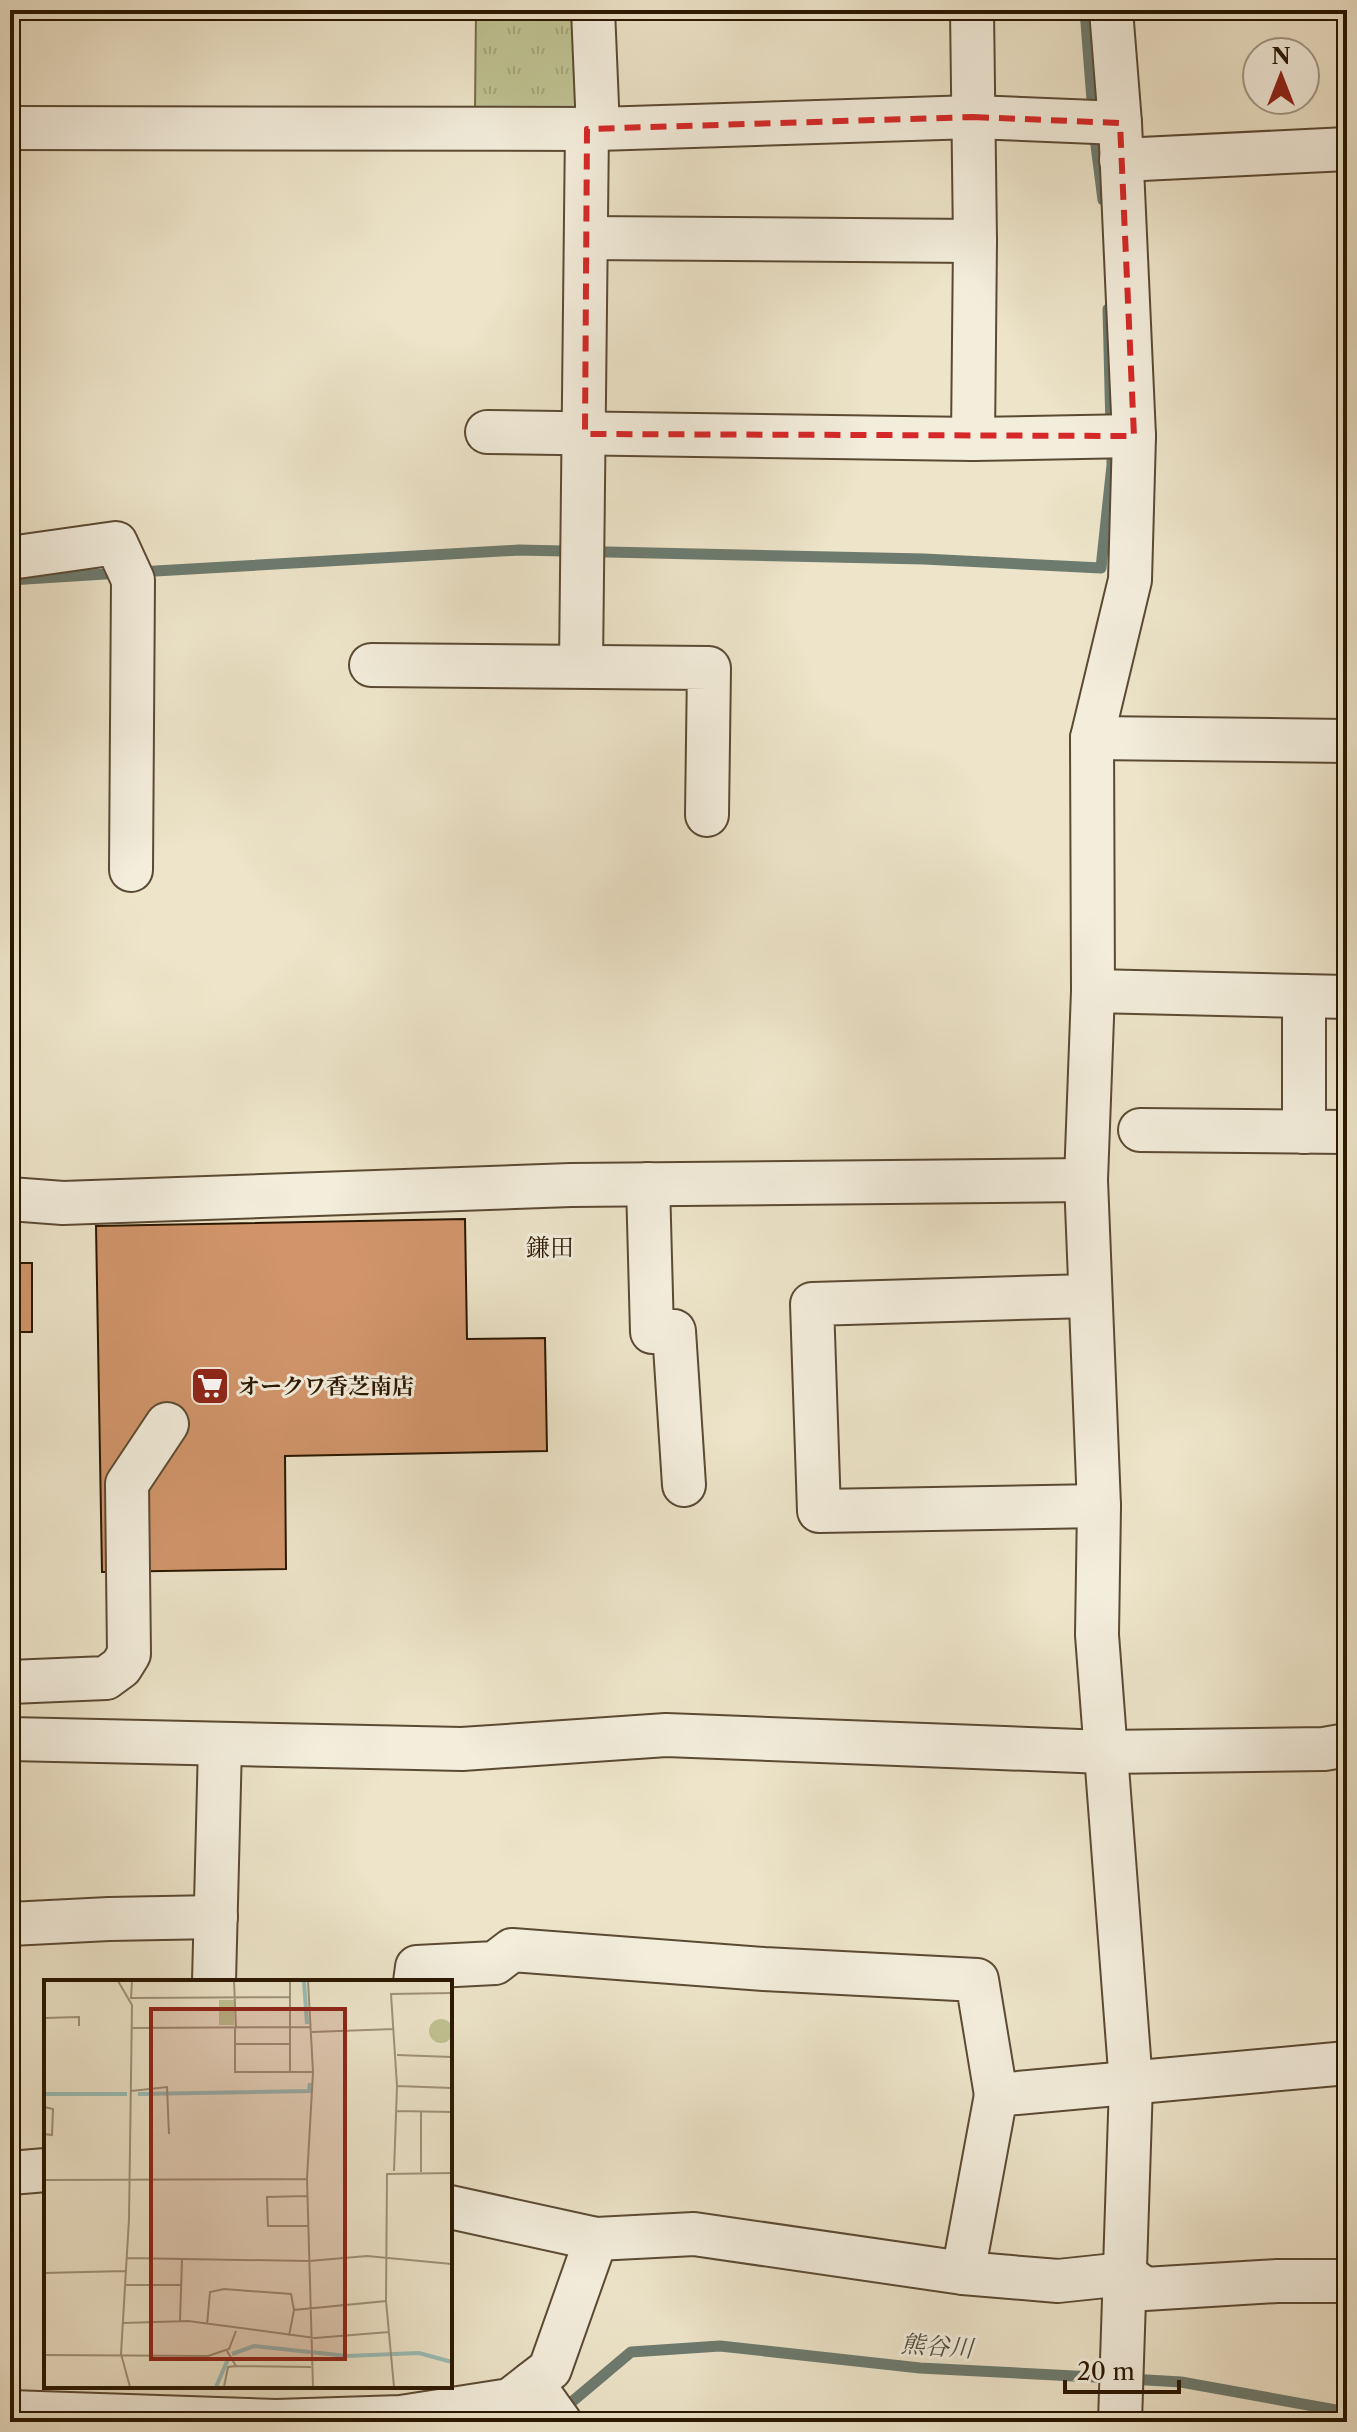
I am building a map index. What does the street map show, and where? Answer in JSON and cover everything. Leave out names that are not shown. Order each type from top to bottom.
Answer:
[{"type":"street","points":[[581,665],[586,238],[592,129],[593,10]]},
{"type":"street","points":[[972,10],[975,241],[973,439]]},
{"type":"street","points":[[1111,10],[1134,436],[1130,580],[1092,738],[1093,991],[1086,1180],[1099,1506],[1097,1635],[1131,2084],[1120,2422]]},
{"type":"street","points":[[10,128],[592,129],[973,117],[1120,141],[1347,149]]},
{"type":"street","points":[[586,238],[975,241]]},
{"type":"street","points":[[487,432],[973,439],[1134,436]]},
{"type":"street","points":[[10,558],[116,543],[129,569],[131,870]]},
{"type":"street","points":[[371,665],[709,668],[707,815]]},
{"type":"street","points":[[1092,738],[1347,741]]},
{"type":"street","points":[[1093,991],[1347,997]]},
{"type":"street","points":[[1304,996],[1304,1132]]},
{"type":"street","points":[[1140,1130],[1347,1132]]},
{"type":"street","points":[[10,1199],[63,1203],[648,1184],[1086,1180]]},
{"type":"street","points":[[648,1184],[652,1332],[674,1331],[684,1485]]},
{"type":"street","points":[[1089,1296],[812,1304],[819,1511],[1099,1506]]},
{"type":"street","points":[[10,1682],[106,1678],[121,1667],[129,1654],[127,1484],[167,1424]]},
{"type":"street","points":[[10,1739],[462,1749],[666,1735],[1105,1752],[1324,1749],[1347,1745]]},
{"type":"street","points":[[214,1980],[220,1745]]},
{"type":"street","points":[[10,1924],[216,1917]]},
{"type":"street","points":[[415,1980],[417,1967],[495,1963],[512,1950],[764,1969],[977,1980],[996,2095],[963,2273]]},
{"type":"street","points":[[996,2095],[1347,2063]]},
{"type":"street","points":[[10,2173],[44,2170]]},
{"type":"street","points":[[452,2207],[596,2239],[694,2234],[963,2273],[1058,2281],[1124,2274],[1145,2289],[1277,2281],[1347,2281]]},
{"type":"street","points":[[10,2412],[276,2421],[401,2417],[510,2400],[550,2369],[596,2239]]},
{"type":"street","points":[[532,2383],[560,2422]]},
{"type":"highlighted area","points":[[973,117],[1120,123],[1134,436],[585,434],[587,129]]},
{"type":"green space","points":[[476,10],[578,10],[579,111],[475,111]]},
{"type":"building","points":[[465,1219],[467,1339],[545,1338],[547,1451],[285,1456],[286,1569],[102,1572],[96,1226]]},
{"type":"building","points":[[10,1263],[32,1263],[32,1332],[10,1332]]},
{"type":"waterway","points":[[1085,10],[1093,113]]},
{"type":"waterway","points":[[1094,130],[1103,200]]},
{"type":"waterway","points":[[1108,309],[1111,428]]},
{"type":"waterway","points":[[138,572],[519,550],[924,559],[1101,568],[1112,445]]},
{"type":"waterway","points":[[10,580],[121,573]]},
{"type":"waterway","name":"熊谷川","points":[[561,2411],[631,2352],[720,2346],[920,2368],[1113,2378]]},
{"type":"waterway","name":"熊谷川","points":[[1130,2379],[1181,2382],[1347,2412]]},
{"type":"place","name":"オークワ香芝南店","points":[[210,1386]]},
{"type":"district","name":"鎌田","points":[[550,1247]]}]
